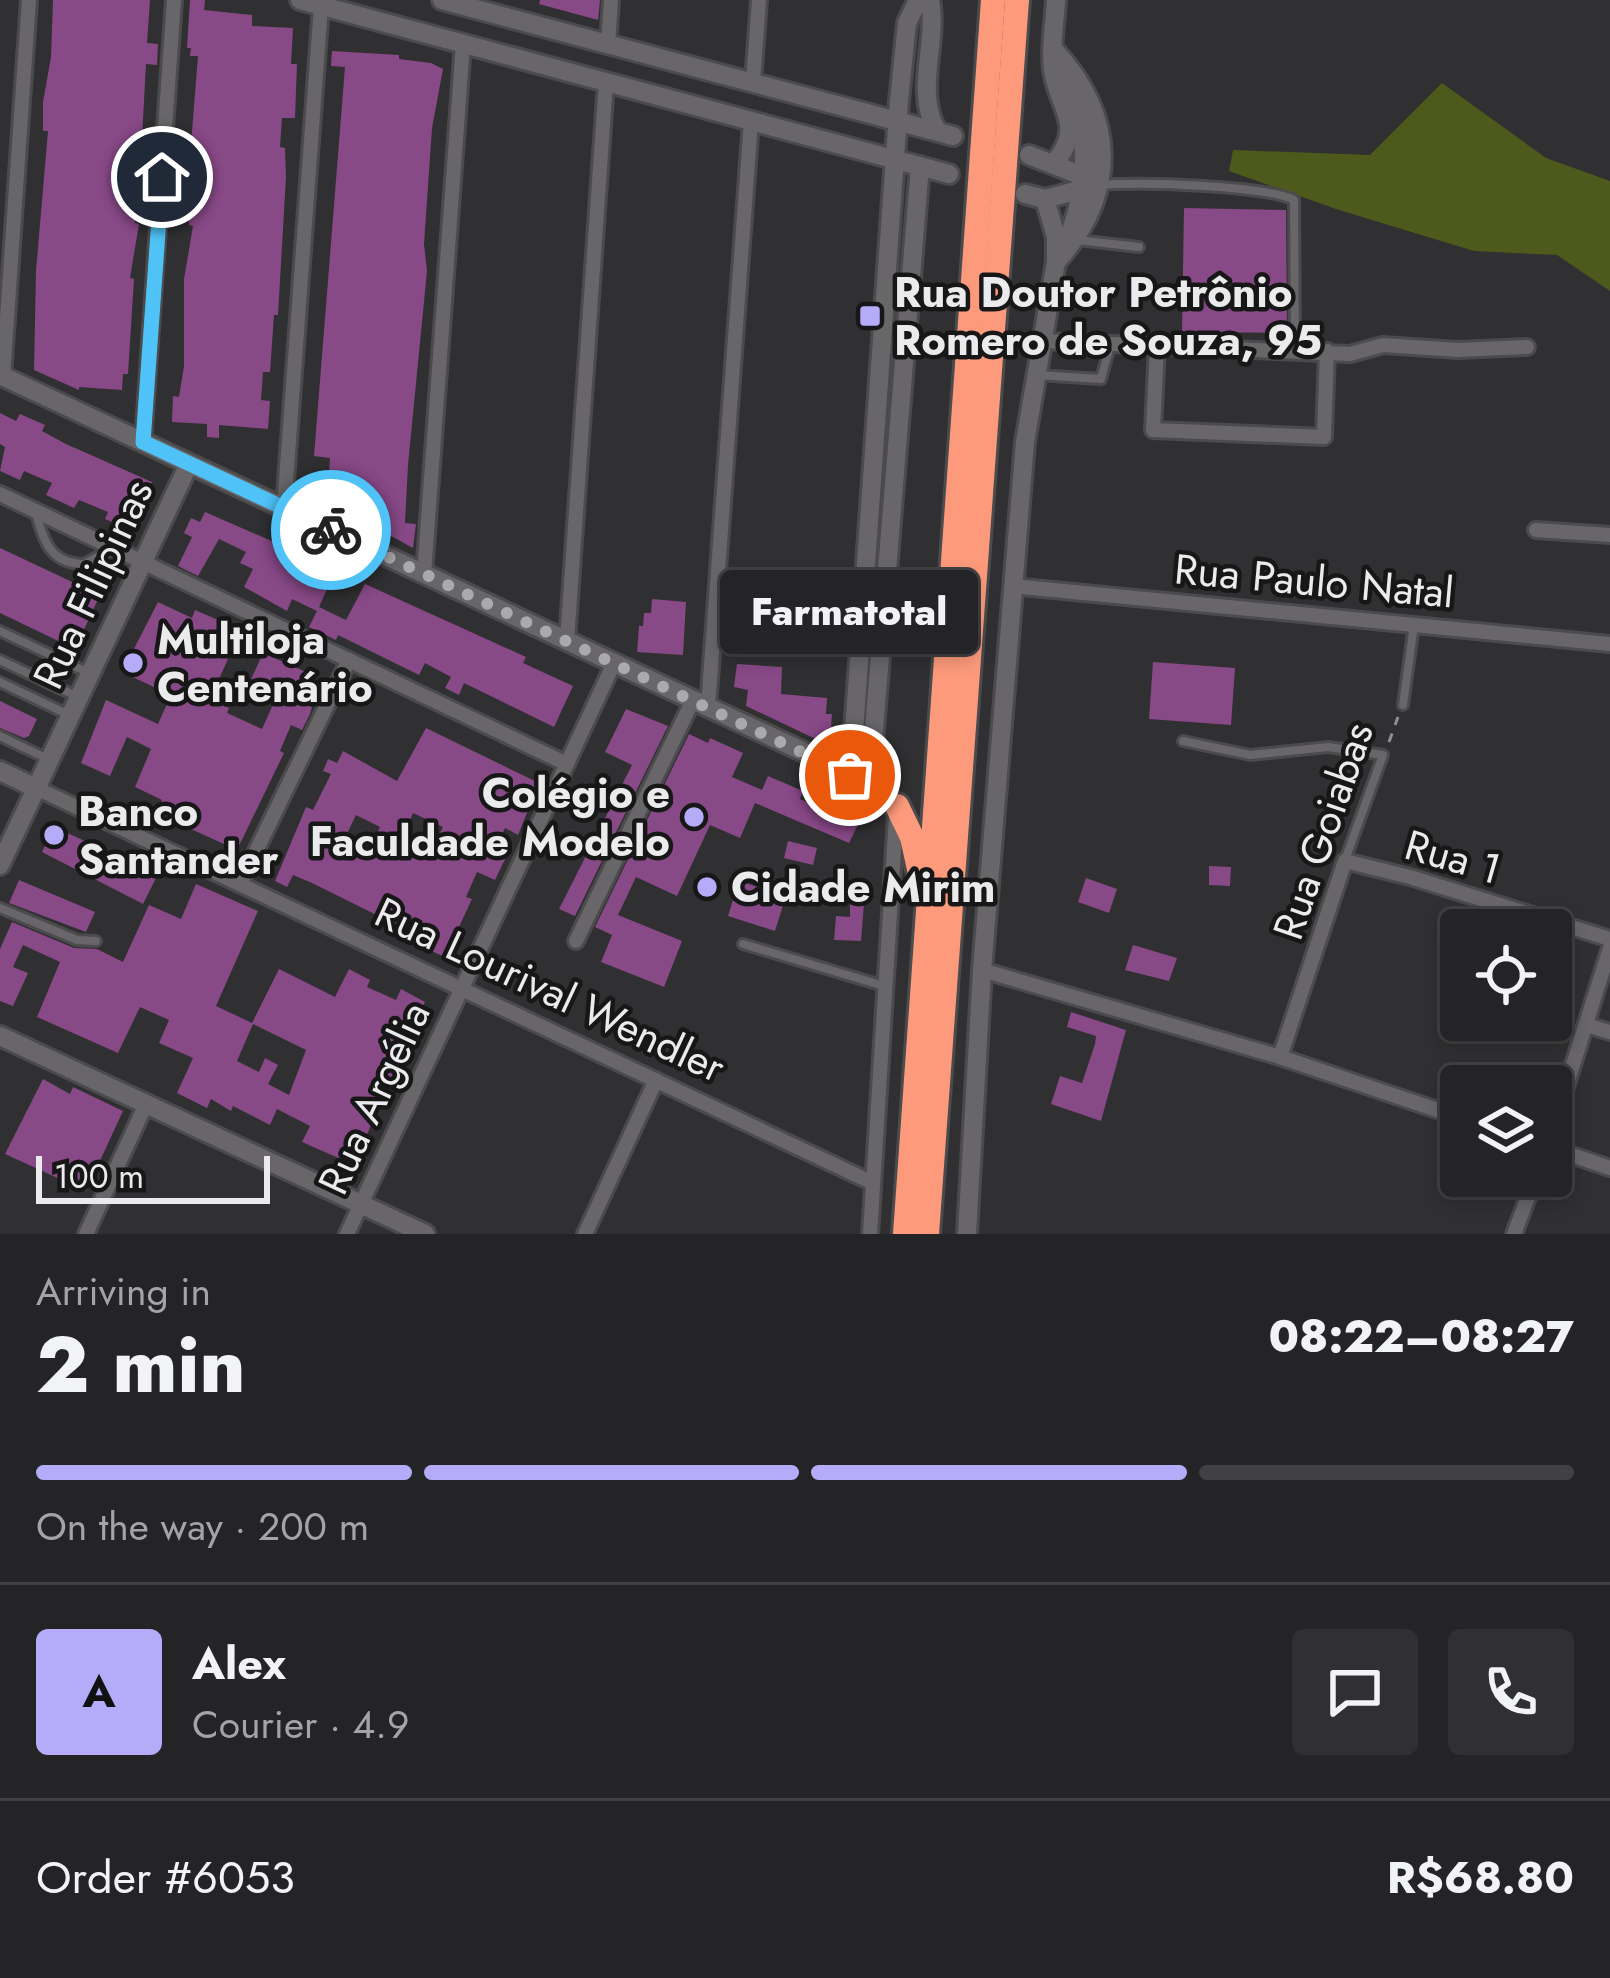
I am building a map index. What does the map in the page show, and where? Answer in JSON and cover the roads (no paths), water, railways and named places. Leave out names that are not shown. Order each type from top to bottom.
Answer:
[{"type":"highway","points":[[905,1234],[993,0]]},
{"type":"highway","points":[[927,1234],[1018,0]]},
{"type":"highway","points":[[897,806],[912,837],[928,921]]},
{"type":"street","points":[[29,0],[2,375],[850,775],[897,806],[870,1234]]},
{"type":"street","points":[[143,442],[174,0]]},
{"type":"street","points":[[300,0],[949,174]]},
{"type":"street","points":[[442,0],[945,133],[925,102],[933,22],[930,0]]},
{"type":"street","points":[[608,44],[611,0]]},
{"type":"street","points":[[753,82],[759,0]]},
{"type":"street","points":[[850,775],[898,121],[907,23],[918,0]]},
{"type":"street","points":[[1054,162],[1065,150],[1070,122],[1053,70],[1056,0]]},
{"type":"street","points":[[284,508],[321,6]]},
{"type":"street","points":[[424,574],[463,44]]},
{"type":"street","points":[[1053,49],[1078,104],[1090,214],[1076,240],[1056,262]]},
{"type":"street","points":[[655,95],[673,87],[676,77],[667,60]]},
{"type":"street","points":[[712,110],[701,106],[695,95],[697,83],[716,73]]},
{"type":"street","points":[[567,641],[606,82]]},
{"type":"street","points":[[576,941],[700,704],[751,121]]},
{"type":"street","points":[[1029,155],[1054,162],[1089,183]]},
{"type":"street","points":[[1046,199],[1061,181],[1054,162]]},
{"type":"street","points":[[850,775],[868,758],[874,742],[920,166]]},
{"type":"street","points":[[1024,194],[1046,199],[1089,183]]},
{"type":"street","points":[[1056,262],[1089,183]]},
{"type":"street","points":[[968,1234],[982,970],[1024,442],[1056,262],[1056,237],[1046,199]]},
{"type":"street","points":[[1040,341],[1351,354],[1383,345],[1458,350],[1528,347]]},
{"type":"street","points":[[1157,346],[1153,430],[1324,437],[1328,351]]},
{"type":"street","name":"Rua Filipinas","points":[[0,865],[189,464]]},
{"type":"street","points":[[0,494],[567,764]]},
{"type":"street","points":[[1536,530],[1610,535]]},
{"type":"street","name":"Rua Paulo Natal","points":[[1012,586],[1610,644]]},
{"type":"street","points":[[241,884],[349,660]]},
{"type":"street","name":"Rua Argélia","points":[[347,1234],[614,663]]},
{"type":"street","name":"Rua Lourival Wendler","points":[[0,771],[873,1183]]},
{"type":"street","name":"Rua 1","points":[[1345,862],[1410,877],[1610,944]]},
{"type":"street","name":"Rua Goiabas","points":[[1280,1057],[1345,862]]},
{"type":"street","points":[[1572,1069],[1610,944]]},
{"type":"street","points":[[982,970],[1280,1057],[1440,1111]]},
{"type":"street","points":[[1586,1025],[1610,1032]]},
{"type":"street","points":[[0,1036],[424,1234]]},
{"type":"street","points":[[585,1234],[656,1080]]},
{"type":"street","points":[[86,1234],[146,1104]]},
{"type":"street","points":[[1572,1155],[1610,1168]]},
{"type":"street","points":[[1514,1234],[1528,1197]]},
{"type":"lane","points":[[1089,183],[1254,192],[1294,200],[1295,350]]},
{"type":"lane","points":[[1076,240],[1139,247]]},
{"type":"lane","points":[[1035,375],[1100,379],[1110,344]]},
{"type":"lane","points":[[36,512],[42,538],[56,557],[84,564],[113,548]]},
{"type":"lane","name":"Rua Goiabas","points":[[1403,704],[1414,624]]},
{"type":"lane","points":[[0,631],[90,673]]},
{"type":"lane","points":[[0,660],[75,706]]},
{"type":"lane","points":[[0,682],[75,706]]},
{"type":"lane","points":[[0,736],[49,760]]},
{"type":"lane","name":"Rua Goiabas","points":[[1183,741],[1250,755],[1328,747],[1383,755],[1345,862]]},
{"type":"lane","points":[[0,908],[76,940],[96,940]]},
{"type":"lane","points":[[743,944],[886,986]]},
{"type":"place","name":"Rua Doutor Petrônio Romero de Souza, 95","points":[[870,316]]},
{"type":"place","name":"Multiloja Centenário","points":[[133,663]]},
{"type":"place","name":"Farmatotal","points":[[850,775]]},
{"type":"place","name":"Colégio e Faculdade Modelo","points":[[694,817]]},
{"type":"place","name":"Banco Santander","points":[[54,835]]},
{"type":"place","name":"Cidade Mirim","points":[[707,887]]}]
